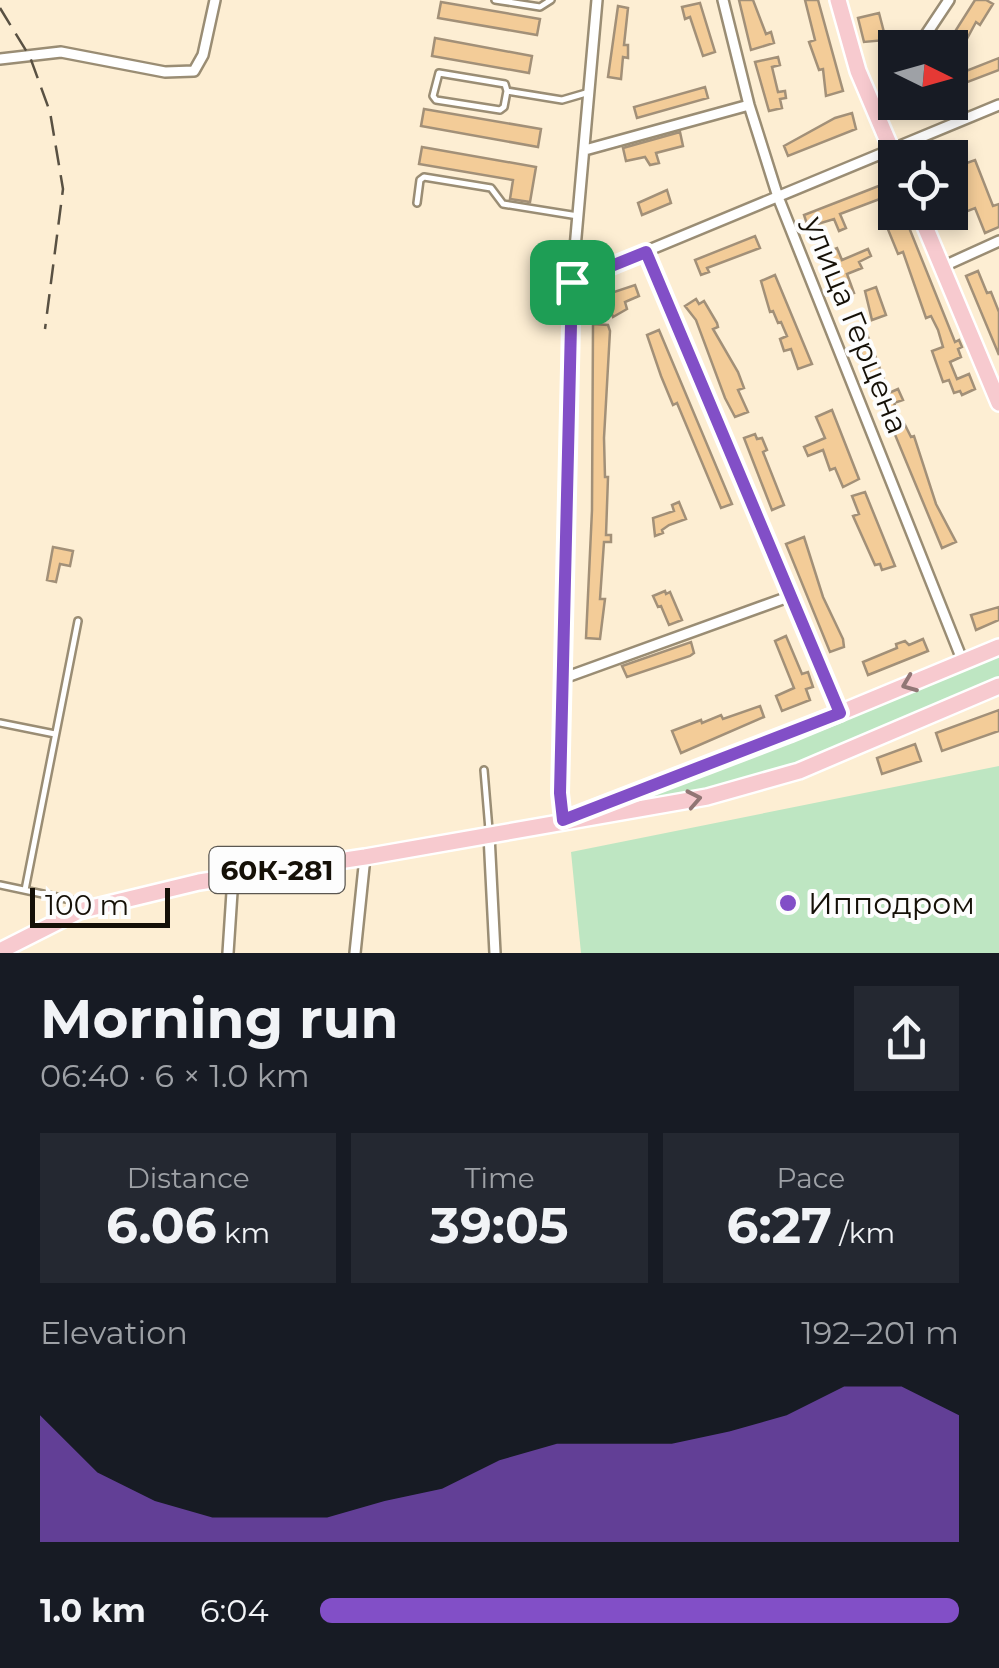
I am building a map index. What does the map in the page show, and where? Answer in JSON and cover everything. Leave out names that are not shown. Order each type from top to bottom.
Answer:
[{"type":"main road","points":[[838,0],[858,71],[888,140]]},
{"type":"main road","points":[[927,230],[999,403]]},
{"type":"main road","points":[[563,820],[999,647]]},
{"type":"main road","points":[[563,820],[707,797],[799,771],[999,686]]},
{"type":"main road","name":"60К-281","points":[[0,951],[79,911],[233,877],[563,820]]},
{"type":"street","points":[[0,59],[61,52],[165,72],[194,71],[203,55],[214,0]]},
{"type":"street","points":[[563,820],[560,793],[572,282],[597,0]]},
{"type":"street","name":"улица Герцена","points":[[723,0],[748,105],[778,197],[963,662]]},
{"type":"street","points":[[929,30],[949,0]]},
{"type":"street","points":[[585,150],[748,105]]},
{"type":"street","points":[[922,140],[999,105]]},
{"type":"street","points":[[875,110],[878,106]]},
{"type":"street","points":[[572,282],[878,159]]},
{"type":"street","points":[[942,267],[999,241]]},
{"type":"street","points":[[646,252],[840,713]]},
{"type":"street","points":[[564,678],[791,596]]},
{"type":"street","points":[[489,833],[495,953]]},
{"type":"street","points":[[355,953],[365,857]]},
{"type":"street","points":[[228,953],[233,877]]},
{"type":"lane","points":[[495,0],[540,8],[551,0]]},
{"type":"lane","points":[[440,73],[505,84],[507,91],[500,110],[436,100],[433,96],[440,73]]},
{"type":"lane","points":[[507,91],[562,100],[589,92]]},
{"type":"lane","points":[[416,203],[424,177],[491,188],[502,204],[578,216]]},
{"type":"lane","points":[[25,890],[78,621]]},
{"type":"lane","points":[[0,723],[56,734]]},
{"type":"lane","points":[[484,770],[489,833]]},
{"type":"lane","points":[[0,885],[71,900],[79,911]]},
{"type":"green space","points":[[999,647],[999,686],[799,771],[563,820]]},
{"type":"green space","name":"Ипподром","points":[[999,766],[999,953],[581,953],[571,852]]},
{"type":"building","points":[[739,0],[753,0],[766,34],[771,32],[774,43],[751,50]]},
{"type":"building","points":[[805,0],[818,0],[843,91],[826,96],[823,69],[819,70],[809,42],[815,40]]},
{"type":"building","points":[[975,0],[993,4],[968,37],[968,30],[956,30]]},
{"type":"building","points":[[441,2],[540,19],[537,35],[438,18]]},
{"type":"building","points":[[700,3],[715,52],[703,56],[690,17],[685,19],[682,7]]},
{"type":"building","points":[[618,6],[628,8],[624,45],[628,45],[628,58],[623,57],[621,79],[608,77]]},
{"type":"building","points":[[879,13],[883,30],[878,30],[878,41],[864,42],[858,18]]},
{"type":"building","points":[[435,38],[532,56],[529,73],[432,56]]},
{"type":"building","points":[[778,57],[780,65],[772,67],[778,92],[785,91],[786,98],[780,99],[782,108],[769,111],[755,62]]},
{"type":"building","points":[[999,58],[999,70],[968,82],[968,70]]},
{"type":"building","points":[[705,87],[708,98],[637,118],[634,107]]},
{"type":"building","points":[[424,109],[541,129],[538,147],[421,126]]},
{"type":"building","points":[[852,113],[856,129],[788,156],[784,146]]},
{"type":"building","points":[[680,132],[683,146],[656,153],[659,163],[650,165],[645,157],[626,161],[623,148]]},
{"type":"building","points":[[422,147],[536,167],[530,202],[510,199],[513,180],[419,164]]},
{"type":"building","points":[[975,160],[993,206],[999,204],[999,227],[985,233],[975,208],[968,211],[968,163]]},
{"type":"building","points":[[878,186],[878,200],[840,214],[846,228],[839,231],[834,219],[808,227],[804,215]]},
{"type":"building","points":[[667,190],[671,203],[642,215],[638,203]]},
{"type":"building","points":[[888,230],[910,230],[955,342],[959,340],[962,347],[958,349],[961,357],[950,362],[957,379],[969,374],[975,389],[962,395],[960,391],[954,393],[949,380],[943,382],[932,351],[943,347],[938,330],[931,316],[926,318],[903,252],[898,254]]},
{"type":"building","points":[[755,236],[760,248],[707,268],[709,272],[701,275],[695,260]]},
{"type":"building","points":[[837,248],[842,260],[868,249],[871,256],[859,262],[862,268],[847,274],[854,293],[837,299],[819,255]]},
{"type":"building","points":[[978,271],[999,312],[999,355],[966,276]]},
{"type":"building","points":[[775,275],[812,364],[798,369],[791,349],[784,351],[780,339],[787,336],[781,322],[770,312],[761,281]]},
{"type":"building","points":[[635,285],[639,296],[625,302],[627,309],[613,317],[605,295]]},
{"type":"building","points":[[876,287],[886,315],[872,320],[865,291]]},
{"type":"building","points":[[696,299],[699,304],[704,301],[717,323],[718,327],[713,329],[738,372],[744,388],[738,390],[748,412],[735,417],[725,398],[696,320],[685,306]]},
{"type":"building","points":[[593,324],[608,325],[610,331],[604,438],[608,477],[606,535],[611,535],[611,542],[604,542],[600,599],[605,599],[600,639],[586,638],[592,510]]},
{"type":"building","points":[[864,326],[889,393],[898,389],[903,400],[894,403],[903,426],[914,436],[936,504],[956,542],[942,548],[852,331]]},
{"type":"building","points":[[659,330],[732,504],[721,508],[677,403],[673,405],[647,335]]},
{"type":"building","points":[[832,410],[859,479],[843,487],[835,468],[830,470],[823,450],[808,456],[804,447],[825,438],[816,417]]},
{"type":"building","points":[[755,434],[757,439],[762,438],[767,450],[763,452],[784,505],[772,510],[744,438]]},
{"type":"building","points":[[865,492],[895,566],[882,570],[880,564],[875,565],[853,516],[859,514],[852,496]]},
{"type":"building","points":[[679,502],[686,519],[655,536],[653,518],[674,511],[672,505]]},
{"type":"building","points":[[804,537],[823,597],[843,639],[844,647],[830,652],[786,544]]},
{"type":"building","points":[[53,547],[73,551],[70,566],[60,564],[56,582],[47,580]]},
{"type":"building","points":[[670,592],[682,620],[669,625],[653,596]]},
{"type":"building","points":[[999,607],[999,620],[976,630],[971,615]]},
{"type":"building","points":[[786,636],[802,674],[808,672],[813,687],[806,689],[810,700],[782,711],[776,696],[794,688],[775,641]]},
{"type":"building","points":[[923,639],[928,651],[868,675],[863,662],[897,648],[896,644],[905,641],[909,645]]},
{"type":"building","points":[[691,642],[694,653],[690,656],[627,677],[622,666]]},
{"type":"building","points":[[760,706],[764,717],[681,753],[672,731]]},
{"type":"building","points":[[999,710],[999,731],[942,751],[936,733]]},
{"type":"building","points":[[915,744],[921,761],[882,774],[877,758]]},
{"type":"railway","points":[[0,8],[30,57],[50,112],[63,189],[45,329]]},
{"type":"place","name":"Ипподром","points":[[788,903]]},
{"type":"route","points":[[646,252],[840,713],[563,820],[560,793],[572,282],[646,252]]}]
